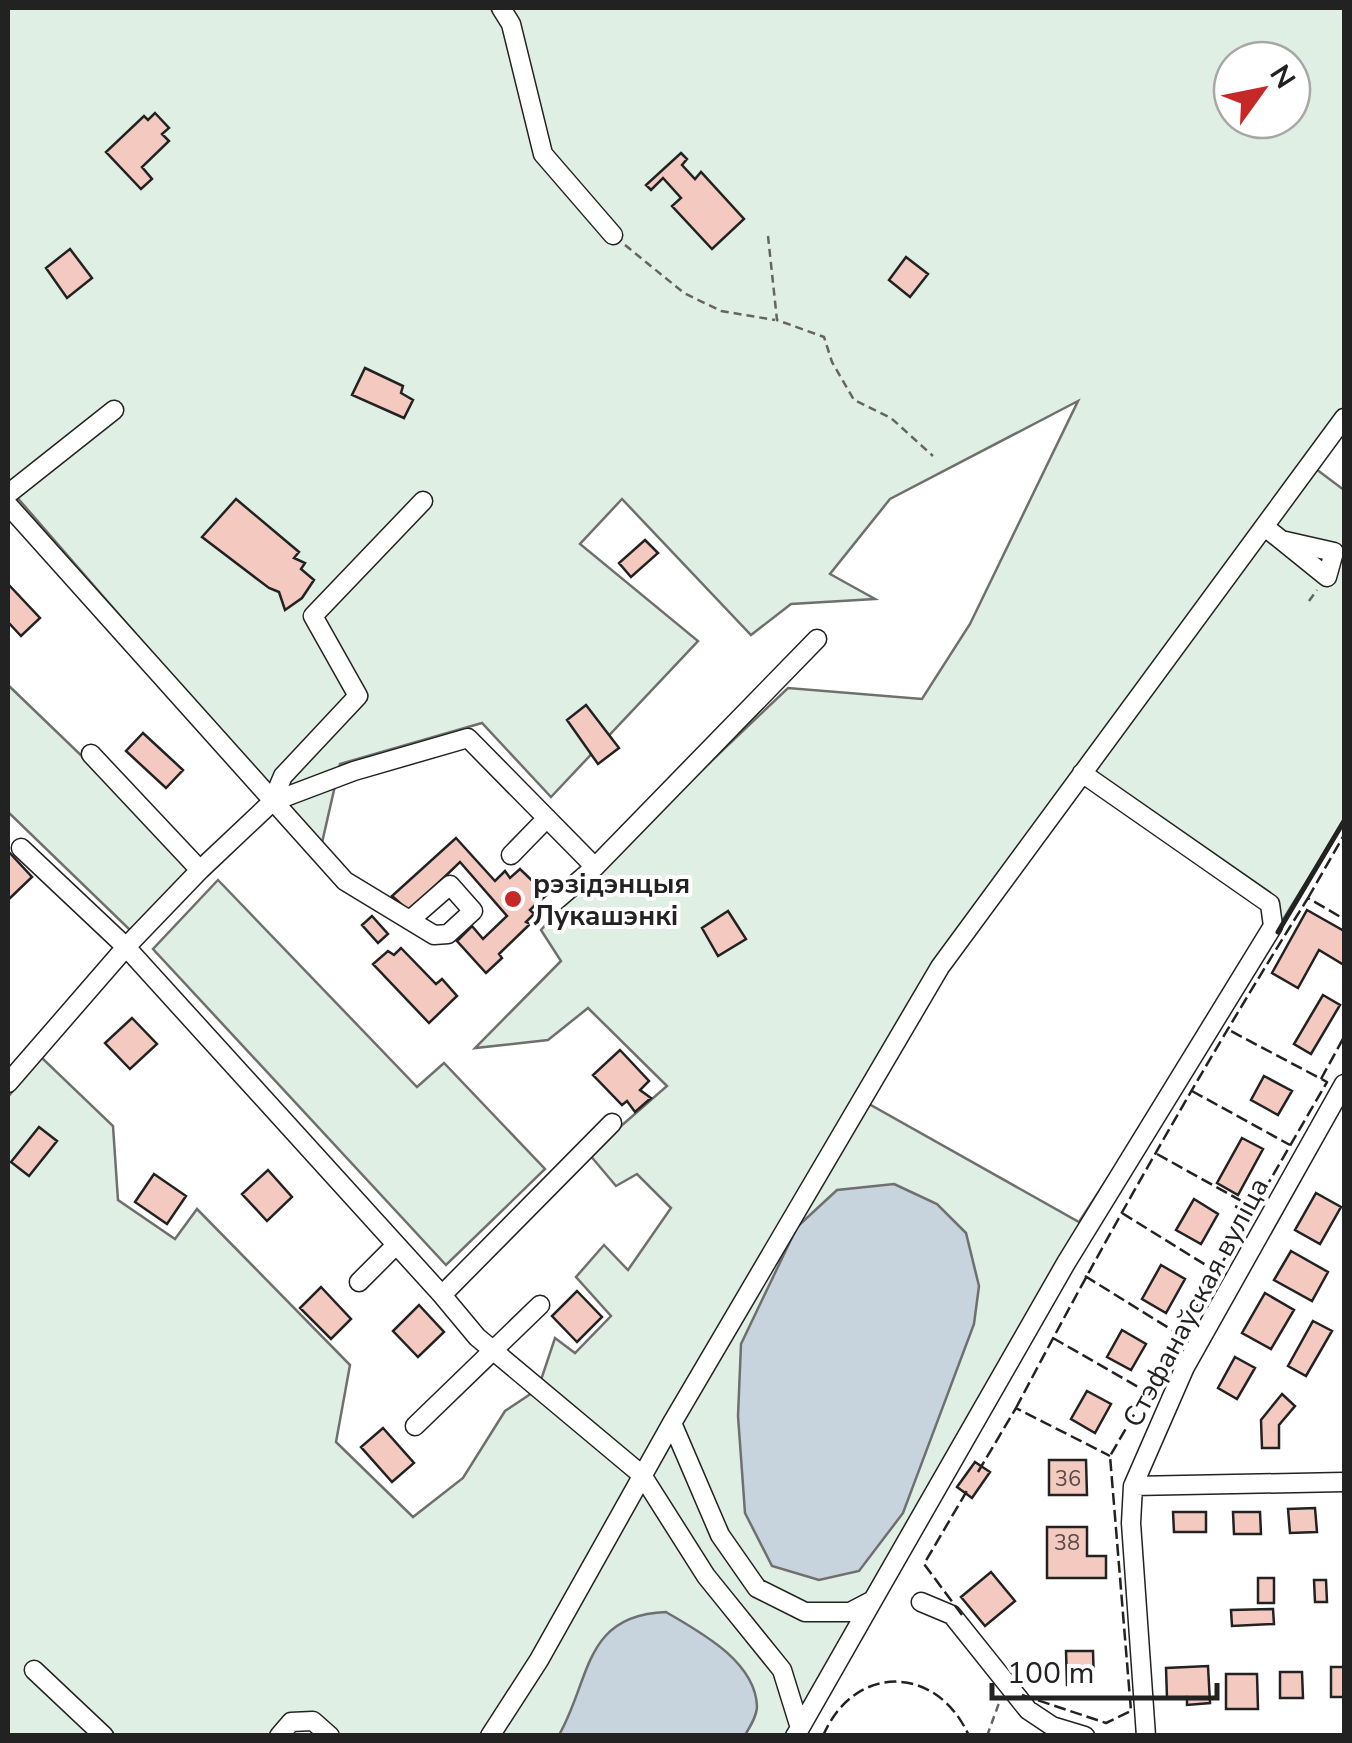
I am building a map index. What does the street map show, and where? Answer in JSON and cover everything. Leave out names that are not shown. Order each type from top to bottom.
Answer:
[{"type":"street","points":[[501,8],[511,24],[543,154],[613,236]]},
{"type":"street","points":[[8,494],[114,410]]},
{"type":"street","points":[[490,1736],[538,1660],[672,1423],[940,967],[1344,418]]},
{"type":"street","points":[[272,802],[283,776],[358,696],[313,616],[423,501]]},
{"type":"street","points":[[8,505],[345,881],[410,920]]},
{"type":"street","points":[[1265,527],[1281,540]]},
{"type":"street","points":[[546,909],[595,867],[817,639]]},
{"type":"street","points":[[8,1083],[126,947],[272,802],[354,771],[468,738],[595,867]]},
{"type":"street","points":[[91,754],[200,870]]},
{"type":"street","points":[[798,1732],[1066,1263],[1273,926],[1270,904],[1082,772]]},
{"type":"street","points":[[511,855],[547,818]]},
{"type":"street","points":[[21,848],[126,947],[477,1338],[642,1476],[706,1576],[782,1670],[798,1732]]},
{"type":"street","name":"Стэфанаўская вуліца","points":[[1146,1736],[1131,1522],[1133,1486],[1185,1367],[1344,1084]]},
{"type":"street","points":[[442,1295],[612,1123]]},
{"type":"street","points":[[359,1282],[396,1245]]},
{"type":"street","points":[[414,1426],[540,1305]]},
{"type":"street","points":[[672,1423],[720,1535],[757,1588],[805,1612],[850,1612],[873,1600]]},
{"type":"street","points":[[1133,1486],[1344,1482]]},
{"type":"street","points":[[921,1602],[952,1615],[1028,1710],[1052,1726],[1085,1736]]},
{"type":"street","points":[[34,1670],[104,1736]]},
{"type":"street","points":[[279,1736],[291,1722],[314,1720],[330,1736]]},
{"type":"path","points":[[613,236],[684,293],[721,311],[776,320],[824,337],[832,362],[854,400],[892,418],[933,456]]},
{"type":"path","points":[[768,236],[776,320]]},
{"type":"path","points":[[987,1736],[1007,1683]]},
{"type":"green space","points":[[8,8],[1344,8],[1344,418],[1312,466],[1344,490],[1344,821],[1079,1249],[800,1735],[330,1736],[313,1721],[279,1735],[8,1735],[8,1097],[40,1056],[113,1126],[118,1200],[175,1239],[197,1209],[350,1365],[336,1442],[413,1517],[463,1478],[505,1411],[538,1389],[555,1338],[575,1353],[611,1316],[576,1277],[604,1245],[628,1270],[671,1208],[637,1174],[616,1186],[589,1154],[667,1086],[588,1008],[548,1040],[475,1048],[561,961],[541,930],[576,890],[788,688],[922,699],[970,624],[1078,401],[890,499],[830,574],[875,599],[791,604],[751,635],[622,499],[580,544],[698,641],[551,797],[482,723],[340,764],[321,847],[8,487]],"holes":[[[1082,773],[1269,904],[1273,925],[1079,1222],[862,1100],[940,967]]]},
{"type":"green space","points":[[8,685],[194,864],[131,931],[8,812]]},
{"type":"green space","points":[[218,880],[417,1087],[444,1063],[545,1169],[446,1265],[153,949]]},
{"type":"shaded area","points":[[894,1184],[937,1204],[966,1233],[979,1286],[974,1324],[903,1513],[859,1571],[819,1580],[772,1566],[745,1513],[738,1416],[741,1344],[797,1227],[837,1190]]},
{"type":"shaded area","points":[[666,1612],[724,1650],[747,1675],[757,1706],[745,1735],[559,1735],[604,1637],[639,1616]]},
{"type":"building","points":[[155,113],[169,128],[162,134],[169,141],[142,167],[152,179],[141,189],[106,152],[144,116],[148,120]]},
{"type":"building","points":[[681,153],[687,159],[682,165],[695,179],[701,172],[744,219],[712,249],[672,206],[681,198],[663,178],[651,190],[646,185]]},
{"type":"building","points":[[70,249],[92,278],[67,298],[46,268]]},
{"type":"building","points":[[906,257],[928,274],[910,297],[889,280]]},
{"type":"building","points":[[365,368],[403,386],[401,393],[413,400],[404,418],[352,395]]},
{"type":"building","points":[[236,499],[299,552],[294,558],[305,563],[301,569],[314,580],[302,598],[285,610],[279,592],[202,537]]},
{"type":"building","points":[[645,540],[658,553],[631,577],[619,563]]},
{"type":"building","points":[[8,584],[40,618],[21,636],[8,622]]},
{"type":"building","points":[[586,705],[619,748],[598,764],[567,720]]},
{"type":"building","points":[[143,733],[183,770],[166,788],[126,751]]},
{"type":"building","points":[[456,838],[495,881],[505,871],[510,878],[520,869],[546,894],[530,910],[534,914],[526,922],[530,924],[499,954],[502,958],[486,973],[457,941],[472,926],[483,939],[507,916],[460,862],[409,911],[392,896]]},
{"type":"building","points":[[8,851],[32,877],[8,900]]},
{"type":"building","points":[[1307,910],[1344,931],[1344,965],[1319,950],[1298,988],[1272,973]]},
{"type":"building","points":[[728,911],[746,939],[718,956],[702,928]]},
{"type":"building","points":[[372,916],[388,934],[378,943],[362,925]]},
{"type":"building","points":[[401,948],[436,984],[442,979],[457,996],[429,1023],[373,964],[388,951],[394,955]]},
{"type":"building","points":[[1323,995],[1340,1005],[1311,1054],[1294,1044]]},
{"type":"building","points":[[132,1018],[157,1044],[130,1069],[105,1043]]},
{"type":"building","points":[[620,1050],[649,1081],[640,1090],[651,1098],[635,1112],[627,1101],[622,1105],[593,1075]]},
{"type":"building","points":[[1264,1076],[1292,1091],[1278,1115],[1251,1100]]},
{"type":"building","points":[[39,1127],[57,1141],[29,1176],[11,1162]]},
{"type":"building","points":[[1242,1138],[1263,1149],[1238,1195],[1217,1183]]},
{"type":"building","points":[[268,1170],[292,1197],[267,1221],[242,1194]]},
{"type":"building","points":[[154,1174],[186,1196],[167,1224],[135,1202]]},
{"type":"building","points":[[1316,1193],[1341,1207],[1320,1244],[1295,1230]]},
{"type":"building","points":[[1194,1199],[1218,1214],[1201,1244],[1176,1230]]},
{"type":"building","points":[[1291,1251],[1328,1272],[1312,1301],[1274,1280]]},
{"type":"building","points":[[1161,1265],[1185,1279],[1166,1313],[1142,1299]]},
{"type":"building","points":[[321,1287],[351,1319],[331,1339],[300,1308]]},
{"type":"building","points":[[577,1291],[602,1317],[577,1342],[552,1316]]},
{"type":"building","points":[[1265,1293],[1294,1310],[1271,1349],[1242,1333]]},
{"type":"building","points":[[419,1305],[444,1332],[418,1357],[393,1331]]},
{"type":"building","points":[[1313,1321],[1332,1331],[1306,1376],[1288,1366]]},
{"type":"building","points":[[1122,1330],[1146,1344],[1131,1370],[1107,1357]]},
{"type":"building","points":[[1235,1357],[1255,1368],[1237,1399],[1218,1388]]},
{"type":"building","points":[[1087,1391],[1111,1404],[1095,1433],[1071,1419]]},
{"type":"building","points":[[1282,1394],[1295,1406],[1279,1425],[1279,1448],[1262,1448],[1261,1420]]},
{"type":"building","points":[[383,1428],[414,1463],[392,1482],[361,1447]]},
{"type":"building","points":[[1049,1460],[1086,1460],[1087,1495],[1049,1495]]},
{"type":"building","points":[[975,1462],[990,1472],[972,1498],[957,1487]]},
{"type":"building","points":[[1315,1508],[1317,1532],[1290,1533],[1288,1509]]},
{"type":"building","points":[[1173,1512],[1206,1512],[1206,1532],[1174,1532]]},
{"type":"building","points":[[1233,1512],[1260,1512],[1261,1534],[1234,1534]]},
{"type":"building","points":[[1047,1527],[1087,1527],[1087,1556],[1106,1556],[1106,1578],[1047,1578]]},
{"type":"building","points":[[991,1572],[1015,1601],[985,1626],[961,1597]]},
{"type":"building","points":[[1258,1578],[1274,1578],[1274,1603],[1258,1603]]},
{"type":"building","points":[[1314,1580],[1326,1580],[1327,1602],[1315,1602]]},
{"type":"building","points":[[1273,1609],[1274,1624],[1232,1626],[1231,1610]]},
{"type":"building","points":[[1066,1651],[1093,1651],[1094,1685],[1067,1685]]},
{"type":"building","points":[[1208,1666],[1210,1703],[1187,1705],[1187,1697],[1167,1698],[1166,1668]]},
{"type":"building","points":[[1331,1667],[1344,1667],[1344,1697],[1331,1697]]},
{"type":"building","points":[[1280,1672],[1302,1672],[1303,1698],[1280,1698]]},
{"type":"building","points":[[1226,1674],[1257,1674],[1258,1709],[1226,1709]]},
{"type":"fence","points":[[1308,898],[1344,835]]},
{"type":"fence","points":[[1016,1408],[1157,1150],[1308,898],[1344,919]]},
{"type":"fence","points":[[1022,1695],[1106,1723],[1131,1711],[1110,1456],[1327,1082],[1227,1029]]},
{"type":"fence","points":[[1321,1079],[1344,1037]]},
{"type":"fence","points":[[1192,1091],[1290,1145]]},
{"type":"fence","points":[[1157,1154],[1254,1208]]},
{"type":"fence","points":[[1122,1213],[1217,1272]]},
{"type":"fence","points":[[1085,1276],[1180,1335]]},
{"type":"fence","points":[[1053,1338],[1147,1392]]},
{"type":"fence","points":[[978,1472],[1016,1408],[1110,1456]]},
{"type":"fence","points":[[962,1615],[924,1564],[968,1489]]},
{"type":"fence","points":[[823,1736],[837,1712],[854,1695],[874,1685],[896,1682],[917,1685],[937,1695],[955,1712],[969,1736]]},
{"type":"wall","points":[[1278,932],[1344,821]]},
{"type":"place","name":"рэзідэнцыя Лукашэнкі","points":[[513,899]]}]
